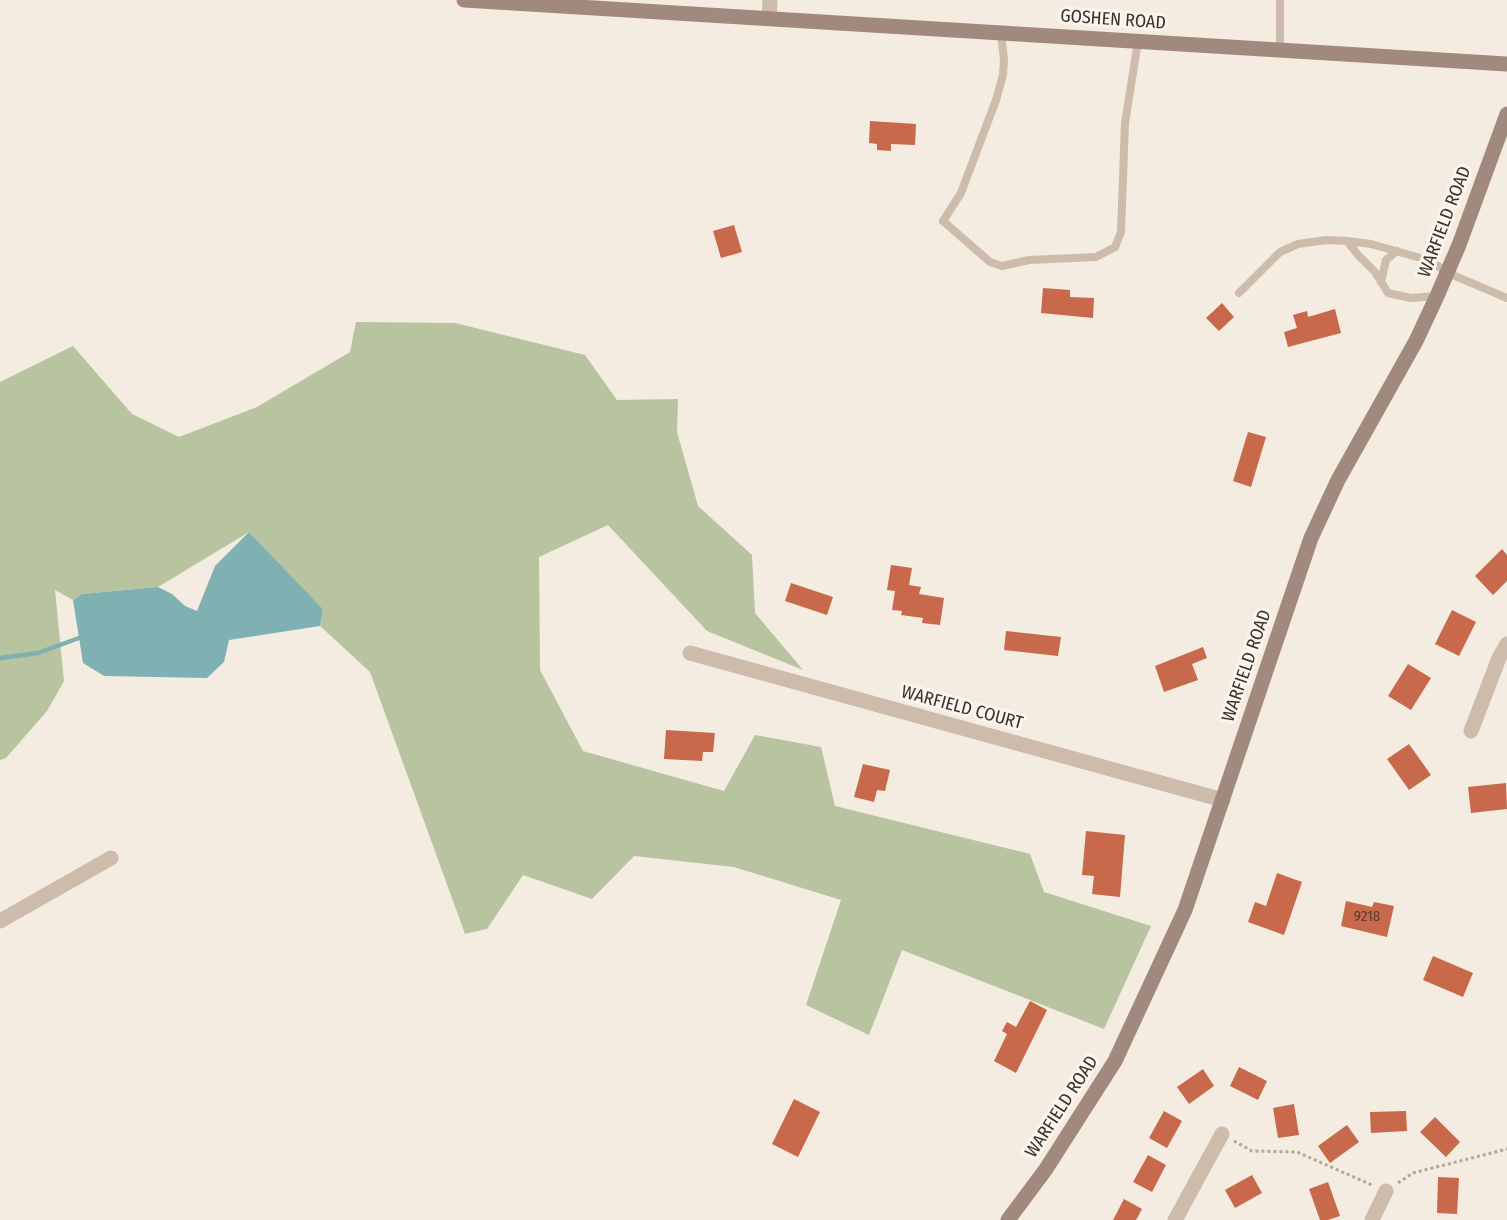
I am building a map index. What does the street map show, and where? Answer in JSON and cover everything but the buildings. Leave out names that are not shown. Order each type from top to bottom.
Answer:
[{"type":"street","name":"GOSHEN ROAD","points":[[464,0],[1507,64]]},
{"type":"street","points":[[769,18],[770,0]]},
{"type":"street","name":"WARFIELD ROAD","points":[[1008,1220],[1046,1169],[1115,1061],[1185,910],[1311,538],[1338,480],[1416,341],[1448,273],[1507,114]]},
{"type":"street","points":[[1471,731],[1499,658],[1507,644]]},
{"type":"street","name":"WARFIELD COURT","points":[[690,653],[1223,800]]},
{"type":"street","points":[[0,921],[111,858]]},
{"type":"street","points":[[1175,1220],[1222,1134]]},
{"type":"street","points":[[1372,1220],[1386,1191]]},
{"type":"lane","points":[[1280,0],[1280,50]]},
{"type":"lane","points":[[1001,33],[1003,75],[996,100],[961,194],[943,221],[990,262],[1002,266],[1029,261],[1096,257],[1115,247],[1120,232],[1125,123],[1138,41]]},
{"type":"lane","points":[[1239,293],[1280,252],[1298,244],[1326,240],[1371,244],[1431,261],[1448,273],[1507,298]]},
{"type":"lane","points":[[1347,241],[1375,272],[1388,293],[1412,298],[1437,296]]},
{"type":"lane","points":[[1381,282],[1386,260],[1397,251]]},
{"type":"path","points":[[1222,1134],[1252,1151],[1297,1152],[1386,1191],[1413,1173],[1507,1149]]},
{"type":"green space","points":[[356,322],[455,323],[585,355],[617,400],[678,399],[677,432],[698,506],[752,555],[755,613],[803,670],[707,631],[608,525],[539,557],[540,670],[583,751],[724,791],[755,735],[821,747],[835,806],[1030,854],[1044,892],[1151,926],[1104,1029],[902,950],[869,1035],[806,1005],[841,900],[734,867],[634,856],[592,899],[523,875],[487,929],[465,934],[370,672],[320,626],[323,609],[249,532],[158,587],[82,594],[73,600],[55,590],[64,681],[47,711],[6,758],[0,760],[0,382],[73,346],[132,414],[179,437],[257,407],[350,352]]},
{"type":"water","points":[[249,532],[323,609],[320,626],[229,640],[224,662],[207,678],[104,676],[83,663],[73,600],[82,594],[158,587],[172,594],[185,606],[197,611],[215,566]]},
{"type":"waterway","points":[[0,658],[38,653],[79,638]]}]
